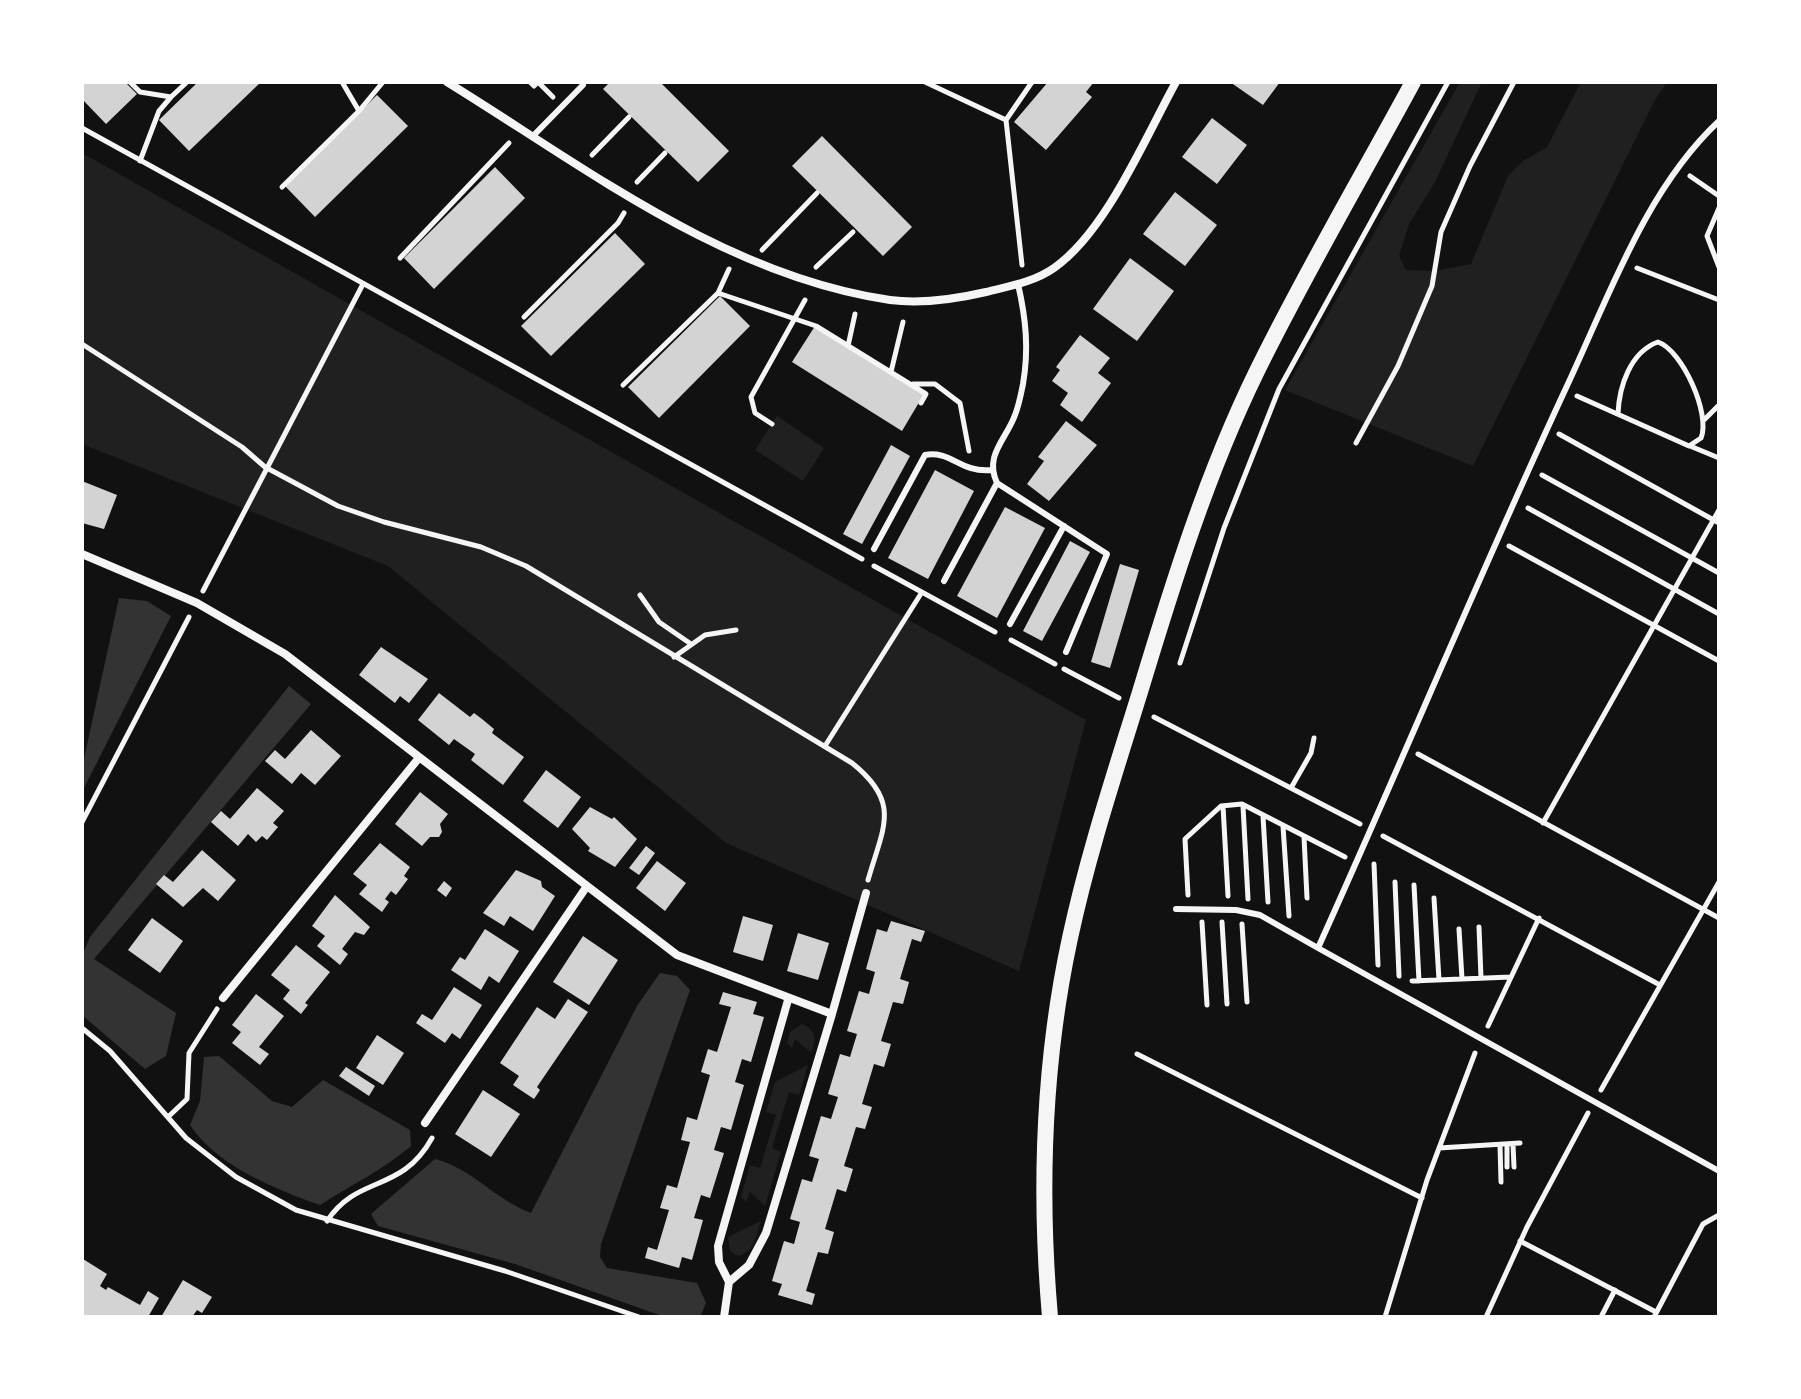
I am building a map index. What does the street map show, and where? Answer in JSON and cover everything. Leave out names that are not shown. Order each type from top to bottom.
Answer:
[{"type":"main road","points":[[1050,1317],[1044,1158],[1056,1012],[1070,937],[1106,797],[1177,571],[1256,371],[1413,82]]},
{"type":"street","points":[[447,82],[705,239],[814,282],[892,300],[956,299],[1018,284],[1054,268],[1092,234],[1176,82]]},
{"type":"street","points":[[82,554],[197,603],[285,654],[677,955],[788,1000],[832,1014]]},
{"type":"street","points":[[223,998],[418,759]]},
{"type":"street","points":[[425,1123],[587,886]]},
{"type":"street","points":[[729,1282],[749,1265],[766,1233],[866,893]]},
{"type":"street","points":[[724,1317],[729,1282],[719,1262],[718,1246],[788,1000]]},
{"type":"lane","points":[[533,136],[583,85]]},
{"type":"lane","points":[[1318,948],[1496,539],[1625,263],[1679,169],[1719,121]]},
{"type":"lane","points":[[1018,284],[1025,315],[1027,348],[1022,386],[1015,416],[993,455],[991,470],[997,483],[1107,554],[1066,652]]},
{"type":"lane","points":[[874,549],[925,455],[938,453],[973,472],[991,470]]},
{"type":"lane","points":[[944,581],[997,483]]},
{"type":"lane","points":[[1010,624],[1064,526]]},
{"type":"lane","points":[[1176,909],[1229,909],[1269,920],[1719,1171]]},
{"type":"path","points":[[130,82],[140,92],[171,97]]},
{"type":"path","points":[[140,161],[159,111],[187,82]]},
{"type":"path","points":[[342,82],[359,111]]},
{"type":"path","points":[[282,187],[359,111],[383,82]]},
{"type":"path","points":[[530,82],[534,86],[538,82],[562,106]]},
{"type":"path","points":[[925,82],[1006,120]]},
{"type":"path","points":[[1022,265],[1006,120],[1032,82]]},
{"type":"path","points":[[1180,663],[1224,528],[1279,389],[1448,82]]},
{"type":"path","points":[[1356,443],[1403,353],[1432,286],[1441,232],[1470,166],[1514,82]]},
{"type":"path","points":[[1025,91],[1035,98]]},
{"type":"path","points":[[592,155],[629,117]]},
{"type":"path","points":[[82,128],[1135,707]]},
{"type":"path","points":[[400,258],[509,143]]},
{"type":"path","points":[[637,182],[665,153]]},
{"type":"path","points":[[1679,169],[1719,196]]},
{"type":"path","points":[[762,250],[817,193]]},
{"type":"path","points":[[1719,208],[1707,236],[1719,267]]},
{"type":"path","points":[[524,317],[622,217]]},
{"type":"path","points":[[814,269],[853,232]]},
{"type":"path","points":[[1625,263],[1719,300]]},
{"type":"path","points":[[623,385],[718,293],[729,269]]},
{"type":"path","points":[[82,822],[363,284]]},
{"type":"path","points":[[718,293],[816,326],[926,394],[921,403]]},
{"type":"path","points":[[772,424],[755,413],[751,397],[805,300]]},
{"type":"path","points":[[848,346],[855,314]]},
{"type":"path","points":[[891,372],[903,322]]},
{"type":"path","points":[[1618,414],[1620,396],[1630,367],[1643,349],[1658,342],[1673,352],[1691,384],[1704,419],[1701,438],[1689,446]]},
{"type":"path","points":[[82,344],[242,447],[265,467],[360,515],[481,547],[526,566],[825,746],[874,781],[882,797],[885,817],[866,893]]},
{"type":"path","points":[[910,384],[935,384],[960,403],[973,472]]},
{"type":"path","points":[[1565,390],[1719,458]]},
{"type":"path","points":[[1704,419],[1719,405]]},
{"type":"path","points":[[1548,427],[1716,522]]},
{"type":"path","points":[[1529,468],[1719,573]]},
{"type":"path","points":[[1514,500],[1719,614]]},
{"type":"path","points":[[1543,823],[1691,558],[1716,522],[1719,510]]},
{"type":"path","points":[[1496,539],[1719,661]]},
{"type":"path","points":[[825,746],[922,592]]},
{"type":"path","points":[[640,595],[659,622],[691,644]]},
{"type":"path","points":[[674,657],[705,635],[736,630]]},
{"type":"path","points":[[1154,717],[1539,918],[1660,985]]},
{"type":"path","points":[[1291,788],[1311,753],[1314,738]]},
{"type":"path","points":[[1406,748],[1719,918]]},
{"type":"path","points":[[1243,805],[1247,1002]]},
{"type":"path","points":[[1189,909],[1185,839],[1223,806],[1243,805],[1304,836],[1374,864],[1379,982]]},
{"type":"path","points":[[1223,806],[1229,909]]},
{"type":"path","points":[[1263,815],[1269,920]]},
{"type":"path","points":[[1283,825],[1290,932]]},
{"type":"path","points":[[1304,836],[1307,898]]},
{"type":"path","points":[[1395,882],[1399,982],[1511,977]]},
{"type":"path","points":[[1486,1317],[1520,1241],[1594,1102],[1719,882]]},
{"type":"path","points":[[1414,885],[1419,981]]},
{"type":"path","points":[[1434,898],[1439,980]]},
{"type":"path","points":[[1201,909],[1207,1005]]},
{"type":"path","points":[[1221,909],[1227,1004]]},
{"type":"path","points":[[1385,1317],[1439,1148],[1481,1039],[1539,918]]},
{"type":"path","points":[[1479,927],[1481,978]]},
{"type":"path","points":[[1459,929],[1462,979]]},
{"type":"path","points":[[168,1117],[187,1099],[189,1053],[223,998]]},
{"type":"path","points":[[82,1028],[110,1051],[186,1138],[236,1177],[296,1210],[505,1271],[639,1317]]},
{"type":"path","points":[[1137,1054],[1422,1198]]},
{"type":"path","points":[[327,1221],[351,1195],[412,1167],[433,1135],[425,1123]]},
{"type":"path","points":[[1439,1148],[1510,1144]]},
{"type":"path","points":[[1510,1144],[1511,1167]]},
{"type":"path","points":[[1501,1182],[1510,1144]]},
{"type":"path","points":[[1520,1241],[1655,1314],[1703,1224],[1719,1215]]},
{"type":"path","points":[[1601,1317],[1615,1290]]},
{"type":"shaded area","points":[[1460,82],[1482,82],[1435,182],[1409,224],[1399,256],[1406,270],[1435,271],[1471,264],[1508,176],[1523,161],[1547,147],[1581,82],[1667,82],[1655,100],[1473,466],[1285,390]]},
{"type":"shaded area","points":[[82,153],[1086,720],[1019,971],[726,843],[388,566],[82,444]]},
{"type":"shaded area","points":[[777,416],[824,448],[803,481],[755,450]]},
{"type":"shaded area","points":[[119,598],[147,601],[171,616],[82,792],[82,768]]},
{"type":"shaded area","points":[[289,686],[311,704],[94,959],[176,1013],[166,1056],[145,1069],[82,1015],[82,956],[90,937]]},
{"type":"shaded area","points":[[660,973],[677,976],[690,990],[601,1244],[600,1257],[607,1268],[697,1283],[706,1303],[700,1317],[665,1317],[515,1264],[378,1226],[371,1214],[435,1159],[461,1170],[531,1213],[637,1006]]},
{"type":"shaded area","points":[[802,1024],[814,1036],[811,1053],[795,1039],[792,1048],[787,1043],[790,1032]]},
{"type":"shaded area","points":[[219,1056],[272,1101],[292,1107],[323,1080],[410,1130],[411,1146],[320,1205],[284,1192],[215,1153],[190,1125],[200,1101],[204,1057]]},
{"type":"shaded area","points":[[808,1065],[799,1095],[789,1092],[772,1148],[781,1152],[765,1206],[750,1192],[746,1202],[741,1197],[750,1165],[760,1168],[776,1115],[766,1112],[775,1082]]},
{"type":"shaded area","points":[[761,1221],[748,1251],[738,1256],[730,1251],[728,1237]]},
{"type":"building","points":[[82,82],[125,82],[137,94],[106,124],[82,99]]},
{"type":"building","points":[[198,82],[261,82],[189,151],[159,120]]},
{"type":"building","points":[[610,82],[660,82],[729,151],[698,182],[603,89]]},
{"type":"building","points":[[1048,82],[1094,82],[1086,92],[1092,97],[1046,150],[1014,122]]},
{"type":"building","points":[[1230,82],[1280,82],[1263,105]]},
{"type":"building","points":[[377,95],[408,126],[315,217],[285,186]]},
{"type":"building","points":[[1212,118],[1247,145],[1217,184],[1182,157]]},
{"type":"building","points":[[822,136],[912,227],[883,256],[792,166]]},
{"type":"building","points":[[495,167],[525,198],[434,289],[404,258]]},
{"type":"building","points":[[1175,192],[1217,225],[1185,266],[1143,234]]},
{"type":"building","points":[[615,233],[645,264],[551,356],[521,326]]},
{"type":"building","points":[[1130,258],[1174,291],[1137,341],[1093,309]]},
{"type":"building","points":[[720,296],[750,326],[659,418],[628,387]]},
{"type":"building","points":[[815,326],[924,394],[902,431],[792,362]]},
{"type":"building","points":[[1080,335],[1110,358],[1098,373],[1111,383],[1082,422],[1060,405],[1068,393],[1052,381],[1060,370],[1056,367]]},
{"type":"building","points":[[1066,421],[1097,445],[1049,501],[1027,484],[1044,461],[1038,457]]},
{"type":"building","points":[[891,445],[910,456],[862,544],[843,534]]},
{"type":"building","points":[[935,470],[974,491],[928,579],[888,558]]},
{"type":"building","points":[[82,481],[117,495],[104,529],[82,523]]},
{"type":"building","points":[[1005,507],[1045,528],[997,618],[957,596]]},
{"type":"building","points":[[1070,541],[1090,552],[1042,641],[1023,631]]},
{"type":"building","points":[[1120,564],[1139,570],[1110,668],[1091,662]]},
{"type":"building","points":[[381,647],[428,679],[409,703],[400,696],[395,703],[359,675]]},
{"type":"building","points":[[439,693],[470,717],[474,713],[482,719],[494,729],[492,733],[524,757],[503,785],[471,760],[475,754],[454,739],[449,745],[418,720]]},
{"type":"building","points":[[311,730],[341,756],[315,785],[301,773],[292,784],[265,761],[275,750],[285,759]]},
{"type":"building","points":[[546,770],[581,797],[558,828],[523,801]]},
{"type":"building","points":[[257,788],[284,811],[273,823],[278,827],[267,840],[262,836],[256,842],[248,834],[238,846],[211,822],[221,811],[230,819]]},
{"type":"building","points":[[420,792],[448,814],[440,824],[442,832],[439,837],[430,837],[422,846],[395,824]]},
{"type":"building","points":[[590,807],[612,819],[614,817],[637,839],[615,867],[588,851],[590,848],[572,829]]},
{"type":"building","points":[[380,843],[410,867],[404,876],[408,879],[396,895],[391,891],[385,899],[389,902],[382,912],[359,894],[367,885],[353,874]]},
{"type":"building","points":[[646,846],[655,853],[639,875],[629,868]]},
{"type":"building","points":[[202,850],[236,880],[218,901],[203,888],[183,907],[156,884],[164,875],[173,882]]},
{"type":"building","points":[[657,861],[686,883],[665,911],[636,888]]},
{"type":"building","points":[[516,870],[541,881],[542,887],[555,896],[533,931],[510,916],[504,926],[483,913]]},
{"type":"building","points":[[444,881],[452,888],[446,897],[437,890]]},
{"type":"building","points":[[335,895],[370,927],[364,935],[355,932],[342,949],[348,954],[340,965],[317,946],[325,936],[312,926]]},
{"type":"building","points":[[743,916],[773,925],[763,961],[733,952]]},
{"type":"building","points":[[152,918],[183,941],[160,973],[128,950]]},
{"type":"building","points":[[891,921],[925,931],[921,942],[912,939],[900,979],[909,982],[903,1004],[893,1002],[881,1041],[891,1044],[884,1067],[874,1064],[862,1104],[872,1107],[865,1129],[856,1127],[844,1166],[853,1169],[846,1192],[837,1189],[825,1229],[834,1232],[828,1254],[818,1252],[806,1291],[815,1294],[812,1305],[778,1295],[782,1284],[772,1281],[784,1241],[794,1244],[800,1222],[790,1219],[802,1179],[812,1182],[819,1159],[809,1156],[821,1116],[831,1119],[838,1097],[828,1094],[840,1054],[850,1057],[857,1034],[847,1031],[859,991],[869,994],[875,972],[866,969],[877,929],[887,932]]},
{"type":"building","points":[[485,929],[519,951],[499,983],[489,976],[481,990],[451,970],[460,957],[465,960]]},
{"type":"building","points":[[798,933],[829,943],[818,980],[787,971]]},
{"type":"building","points":[[583,936],[618,960],[589,1005],[553,982]]},
{"type":"building","points":[[296,945],[330,972],[305,1003],[308,1005],[301,1014],[283,999],[290,990],[271,975]]},
{"type":"building","points":[[454,987],[482,1005],[460,1039],[452,1033],[445,1043],[416,1023],[422,1014],[432,1020]]},
{"type":"building","points":[[723,992],[757,1002],[753,1014],[764,1017],[751,1062],[742,1059],[735,1082],[744,1085],[731,1130],[721,1127],[714,1150],[724,1153],[710,1198],[701,1195],[694,1218],[703,1220],[692,1260],[682,1257],[679,1268],[645,1258],[648,1247],[657,1250],[669,1210],[660,1208],[667,1185],[677,1188],[690,1142],[681,1140],[687,1117],[697,1120],[710,1075],[701,1072],[708,1049],[717,1052],[731,1007],[719,1004]]},
{"type":"building","points":[[256,994],[284,1016],[259,1047],[269,1054],[260,1065],[232,1043],[241,1032],[232,1025]]},
{"type":"building","points":[[568,999],[588,1012],[537,1087],[540,1090],[534,1099],[513,1085],[519,1076],[500,1063],[537,1007],[555,1019]]},
{"type":"building","points":[[377,1035],[404,1053],[383,1085],[356,1068]]},
{"type":"building","points":[[346,1067],[375,1086],[369,1096],[339,1076]]},
{"type":"building","points":[[483,1090],[520,1114],[491,1157],[455,1134]]},
{"type":"building","points":[[83,1259],[107,1274],[100,1286],[106,1290],[108,1287],[140,1305],[148,1291],[159,1298],[148,1317],[87,1317],[82,1314]]},
{"type":"building","points":[[183,1280],[212,1297],[202,1313],[197,1310],[192,1317],[161,1317]]}]
